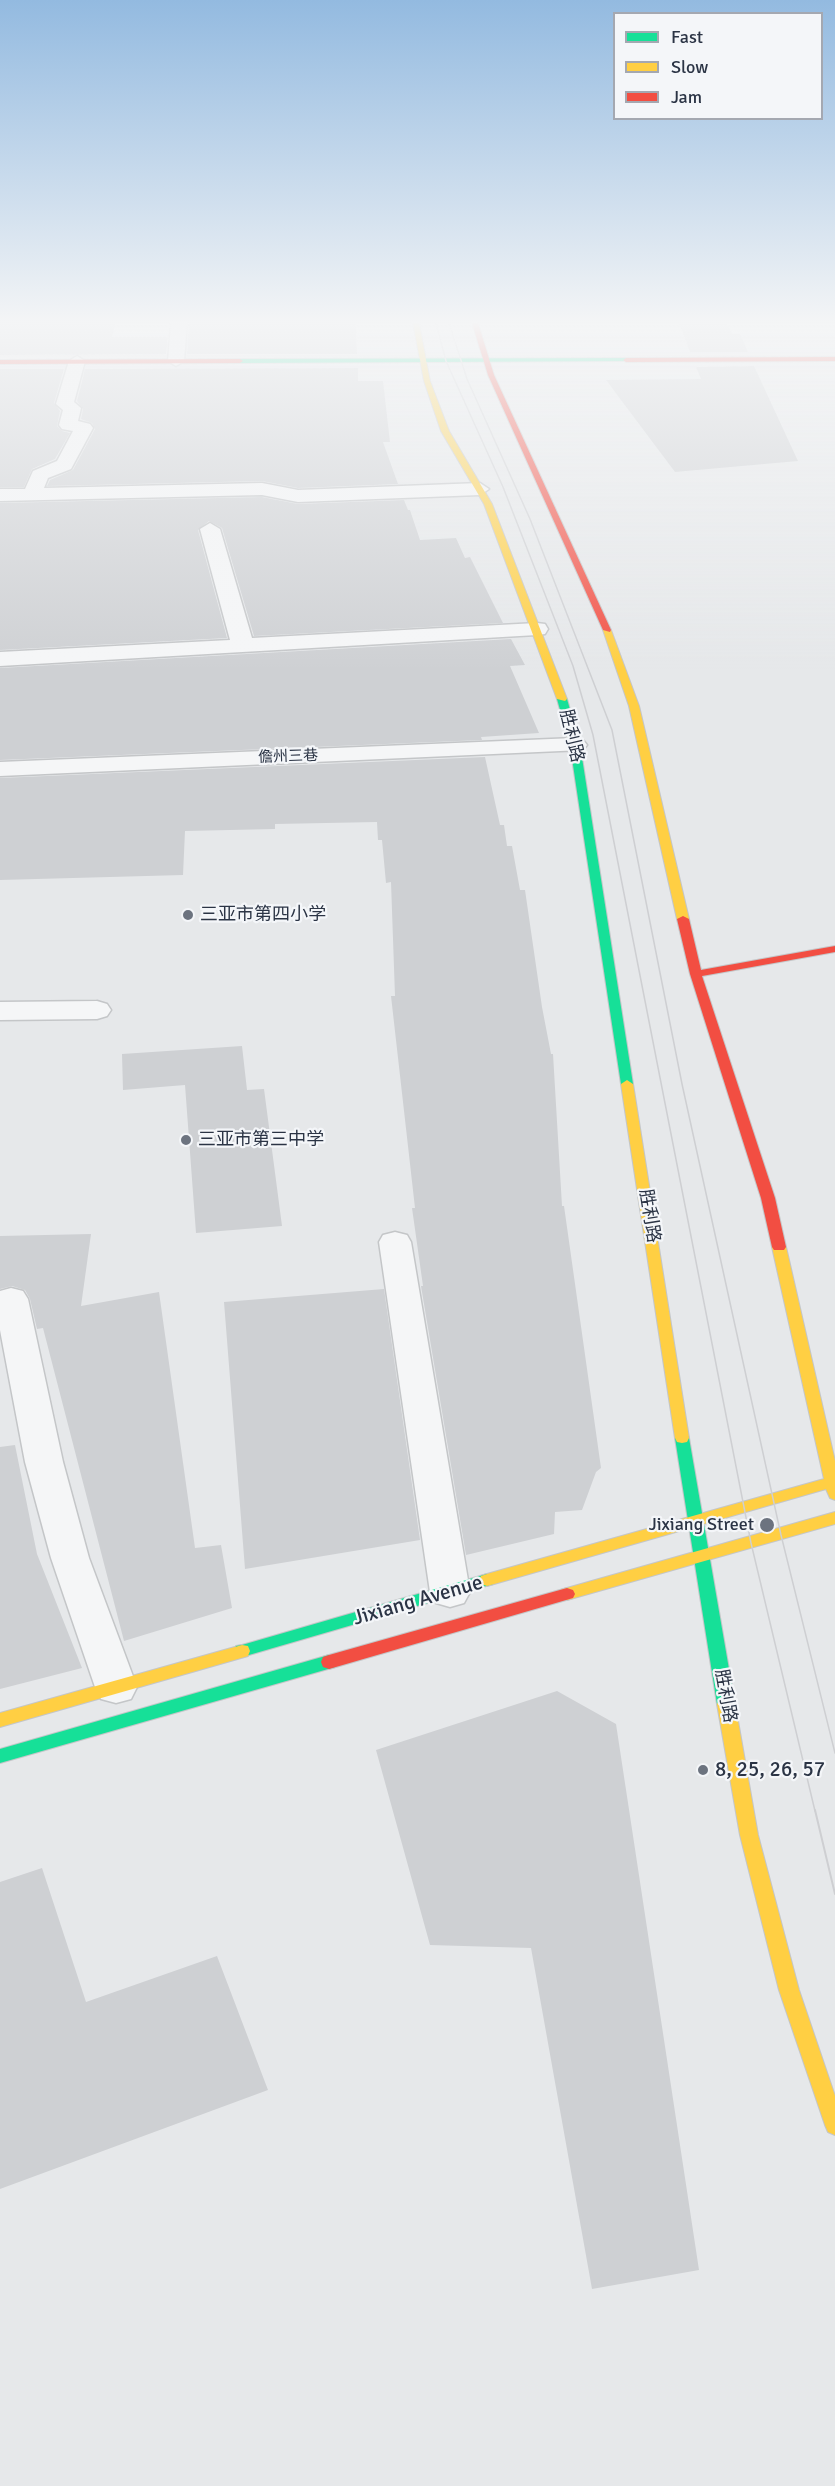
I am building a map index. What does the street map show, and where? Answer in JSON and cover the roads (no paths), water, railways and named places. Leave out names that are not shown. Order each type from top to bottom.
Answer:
[{"type":"main road","name":"胜利路","points":[[450,439],[480,489],[558,684],[575,745],[695,1521],[749,1835],[789,1990],[835,2126]]},
{"type":"main road","points":[[519,439],[612,640],[634,706],[696,974],[768,1198],[834,1486]]},
{"type":"main road","points":[[696,974],[835,949]]},
{"type":"main road","name":"Jixiang Avenue","points":[[0,1720],[695,1521],[834,1486]]},
{"type":"main road","name":"Jixiang Avenue","points":[[0,1756],[835,1518]]},
{"type":"street","points":[[32,495],[40,475],[64,465],[78,439]]},
{"type":"street","points":[[0,495],[262,489],[298,496],[480,489]]},
{"type":"street","points":[[210,529],[243,645]]},
{"type":"street","points":[[0,659],[537,629]]},
{"type":"street","name":"儋州三巷","points":[[0,769],[575,745]]},
{"type":"street","points":[[0,1011],[97,1010]]},
{"type":"street","points":[[395,1242],[450,1592]]},
{"type":"street","points":[[10,1299],[44,1462],[70,1558],[116,1687]]},
{"type":"tram line","points":[[481,439],[503,487],[573,666],[593,735],[751,1543],[815,1811]]},
{"type":"tram line","points":[[494,439],[530,519],[612,730],[682,1084],[781,1535],[835,1753]]},
{"type":"tram line","points":[[815,1810],[835,1894]]},
{"type":"place","name":"三亚市第四小学","points":[[188,915]]},
{"type":"place","name":"三亚市第三中学","points":[[186,1140]]},
{"type":"place","name":"Jixiang Street","points":[[767,1525]]},
{"type":"place","name":"8, 25, 26, 57","points":[[703,1770]]}]
